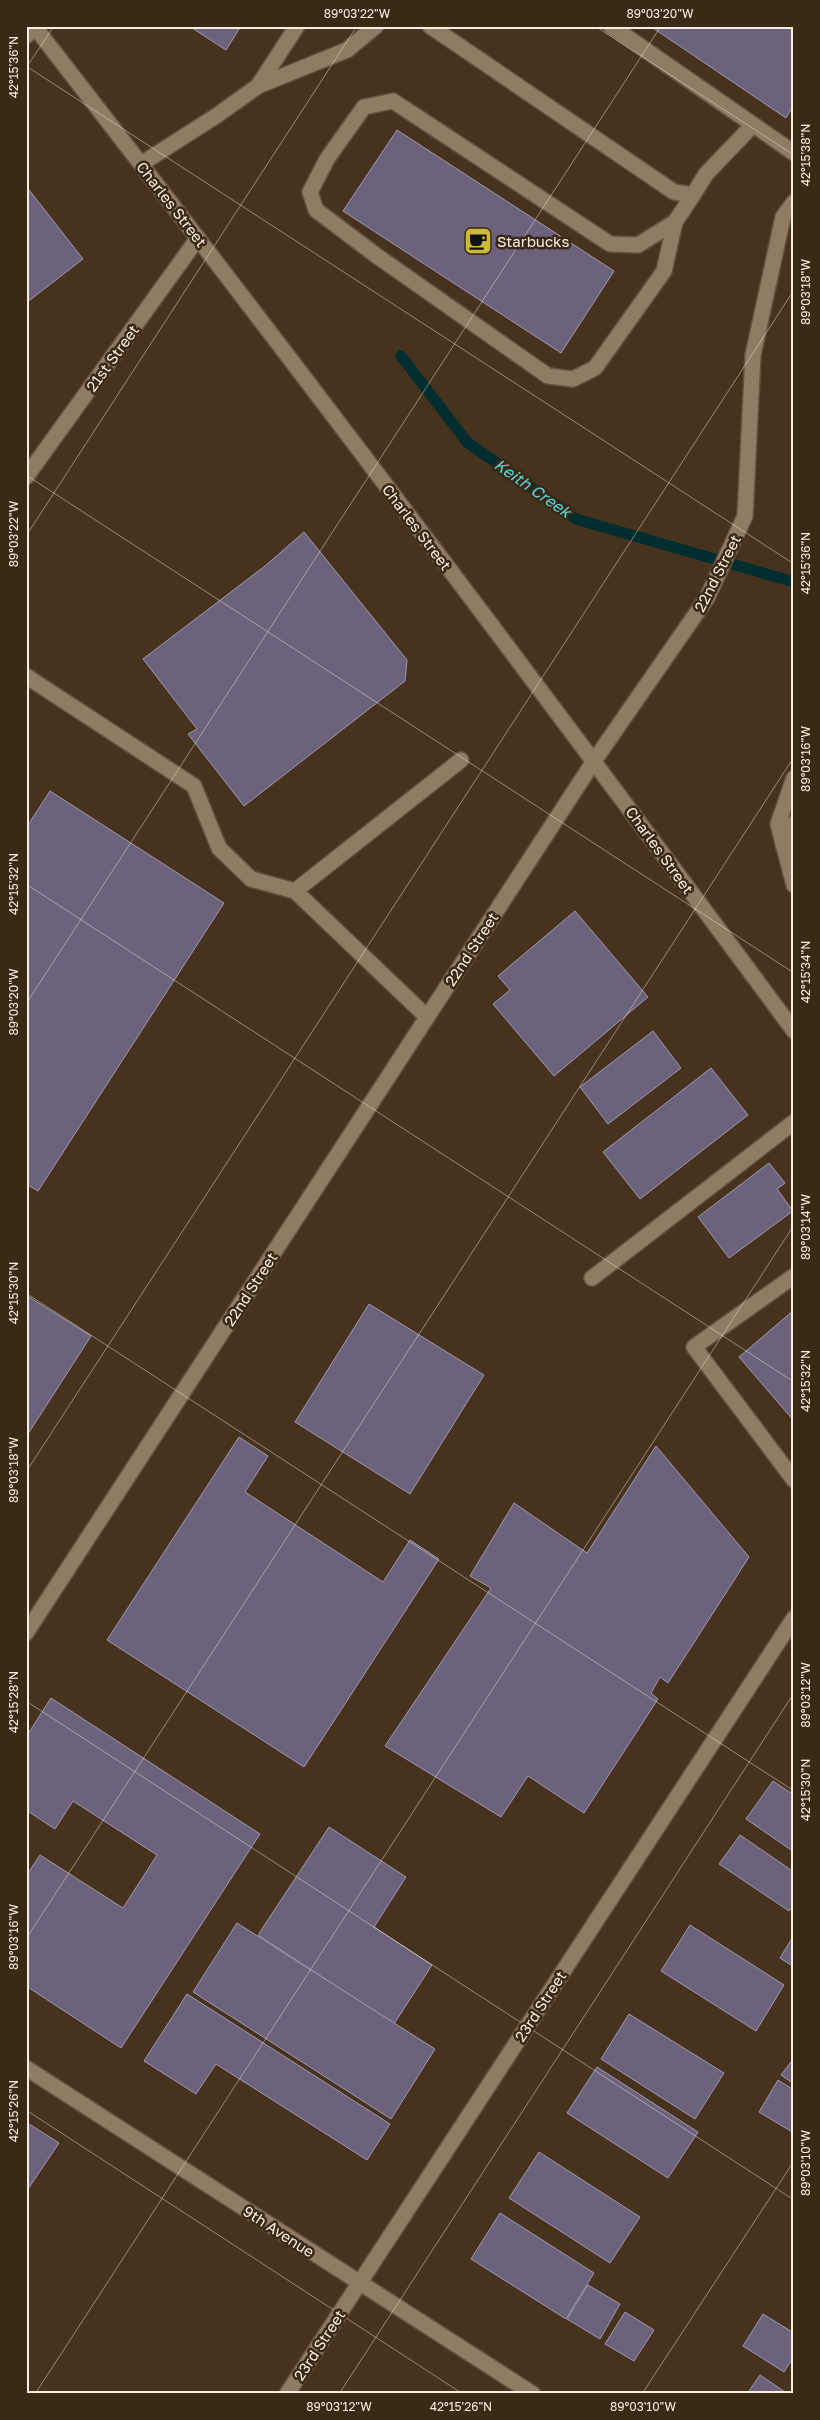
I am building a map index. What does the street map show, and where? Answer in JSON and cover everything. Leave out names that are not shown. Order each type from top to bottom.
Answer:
[{"type":"street","points":[[258,86],[297,26]]},
{"type":"street","points":[[141,164],[216,116],[258,86],[347,50],[376,26]]},
{"type":"street","points":[[430,26],[674,192],[693,195]]},
{"type":"street","points":[[611,26],[794,153]]},
{"type":"street","name":"Charles Street","points":[[32,30],[141,164],[198,238],[594,761],[794,1031]]},
{"type":"street","points":[[675,222],[638,245],[610,244],[393,101],[364,107],[327,159],[310,192],[316,210],[377,256],[548,376],[573,379],[595,368],[664,271],[675,222],[706,174],[753,125]]},
{"type":"street","name":"22nd Street","points":[[26,1633],[594,761],[707,598],[745,516],[753,355],[783,217],[794,202]]},
{"type":"street","name":"21st Street","points":[[26,477],[198,238]]},
{"type":"street","points":[[26,676],[194,786],[219,848],[251,879],[295,891],[427,1017]]},
{"type":"street","points":[[295,891],[461,760]]},
{"type":"street","points":[[794,778],[778,824],[794,885]]},
{"type":"street","points":[[783,844],[794,823]]},
{"type":"street","points":[[592,1278],[794,1122]]},
{"type":"street","points":[[794,1276],[694,1347],[794,1480]]},
{"type":"street","name":"23rd Street","points":[[287,2394],[794,1618]]},
{"type":"street","name":"9th Avenue","points":[[26,2068],[532,2394]]},
{"type":"building","points":[[189,26],[241,26],[226,50]]},
{"type":"building","points":[[650,26],[794,26],[794,104],[786,118]]},
{"type":"building","name":"Starbucks","points":[[397,130],[614,271],[561,353],[343,211]]},
{"type":"building","points":[[26,186],[83,259],[26,303]]},
{"type":"building","points":[[304,532],[407,660],[405,681],[244,806],[188,734],[197,729],[143,659],[265,566]]},
{"type":"building","points":[[50,791],[224,903],[38,1191],[26,1184],[26,828]]},
{"type":"building","points":[[575,911],[648,997],[554,1076],[493,1004],[510,990],[498,976]]},
{"type":"building","points":[[653,1031],[681,1068],[608,1124],[580,1087]]},
{"type":"building","points":[[711,1068],[748,1115],[640,1199],[603,1152]]},
{"type":"building","points":[[769,1163],[785,1183],[777,1189],[793,1211],[729,1258],[698,1217]]},
{"type":"building","points":[[26,1295],[91,1336],[26,1437]]},
{"type":"building","points":[[369,1304],[484,1375],[410,1494],[295,1422]]},
{"type":"building","points":[[794,1310],[794,1421],[739,1357]]},
{"type":"building","points":[[239,1437],[268,1456],[245,1492],[383,1582],[410,1540],[439,1559],[304,1767],[107,1640]]},
{"type":"building","points":[[656,1446],[749,1557],[668,1683],[660,1677],[651,1693],[658,1699],[584,1813],[528,1776],[501,1817],[385,1746],[491,1588],[470,1576],[514,1503],[587,1553]]},
{"type":"building","points":[[51,1698],[260,1834],[121,2048],[26,1986],[26,1876],[40,1855],[123,1908],[157,1855],[73,1801],[55,1829],[26,1810],[26,1737]]},
{"type":"building","points":[[773,1781],[794,1795],[794,1852],[746,1819]]},
{"type":"building","points":[[329,1827],[406,1877],[374,1927],[432,1965],[394,2024],[258,1935]]},
{"type":"building","points":[[740,1835],[794,1872],[794,1905],[789,1911],[719,1864]]},
{"type":"building","points":[[237,1923],[435,2049],[391,2119],[193,1992]]},
{"type":"building","points":[[690,1925],[784,1985],[756,2031],[661,1971]]},
{"type":"building","points":[[794,1935],[794,1967],[780,1958]]},
{"type":"building","points":[[187,1994],[390,2124],[367,2160],[216,2064],[196,2094],[144,2061]]},
{"type":"building","points":[[629,2014],[724,2073],[695,2119],[601,2059]]},
{"type":"building","points":[[794,2058],[794,2084],[781,2075]]},
{"type":"building","points":[[597,2067],[698,2132],[668,2178],[567,2113]]},
{"type":"building","points":[[778,2080],[794,2090],[794,2133],[759,2112]]},
{"type":"building","points":[[26,2122],[59,2143],[26,2192]]},
{"type":"building","points":[[539,2152],[640,2217],[610,2263],[509,2198]]},
{"type":"building","points":[[500,2213],[594,2273],[566,2319],[471,2259]]},
{"type":"building","points":[[588,2285],[620,2304],[600,2339],[567,2319]]},
{"type":"building","points":[[625,2312],[654,2330],[634,2361],[605,2344]]},
{"type":"building","points":[[763,2314],[794,2333],[794,2356],[784,2372],[743,2346]]},
{"type":"building","points":[[760,2375],[788,2394],[747,2394]]},
{"type":"waterway","name":"Keith Creek","points":[[401,356],[467,442],[576,519],[794,582]]},
{"type":"place","name":"Starbucks","points":[[478,241]]}]
